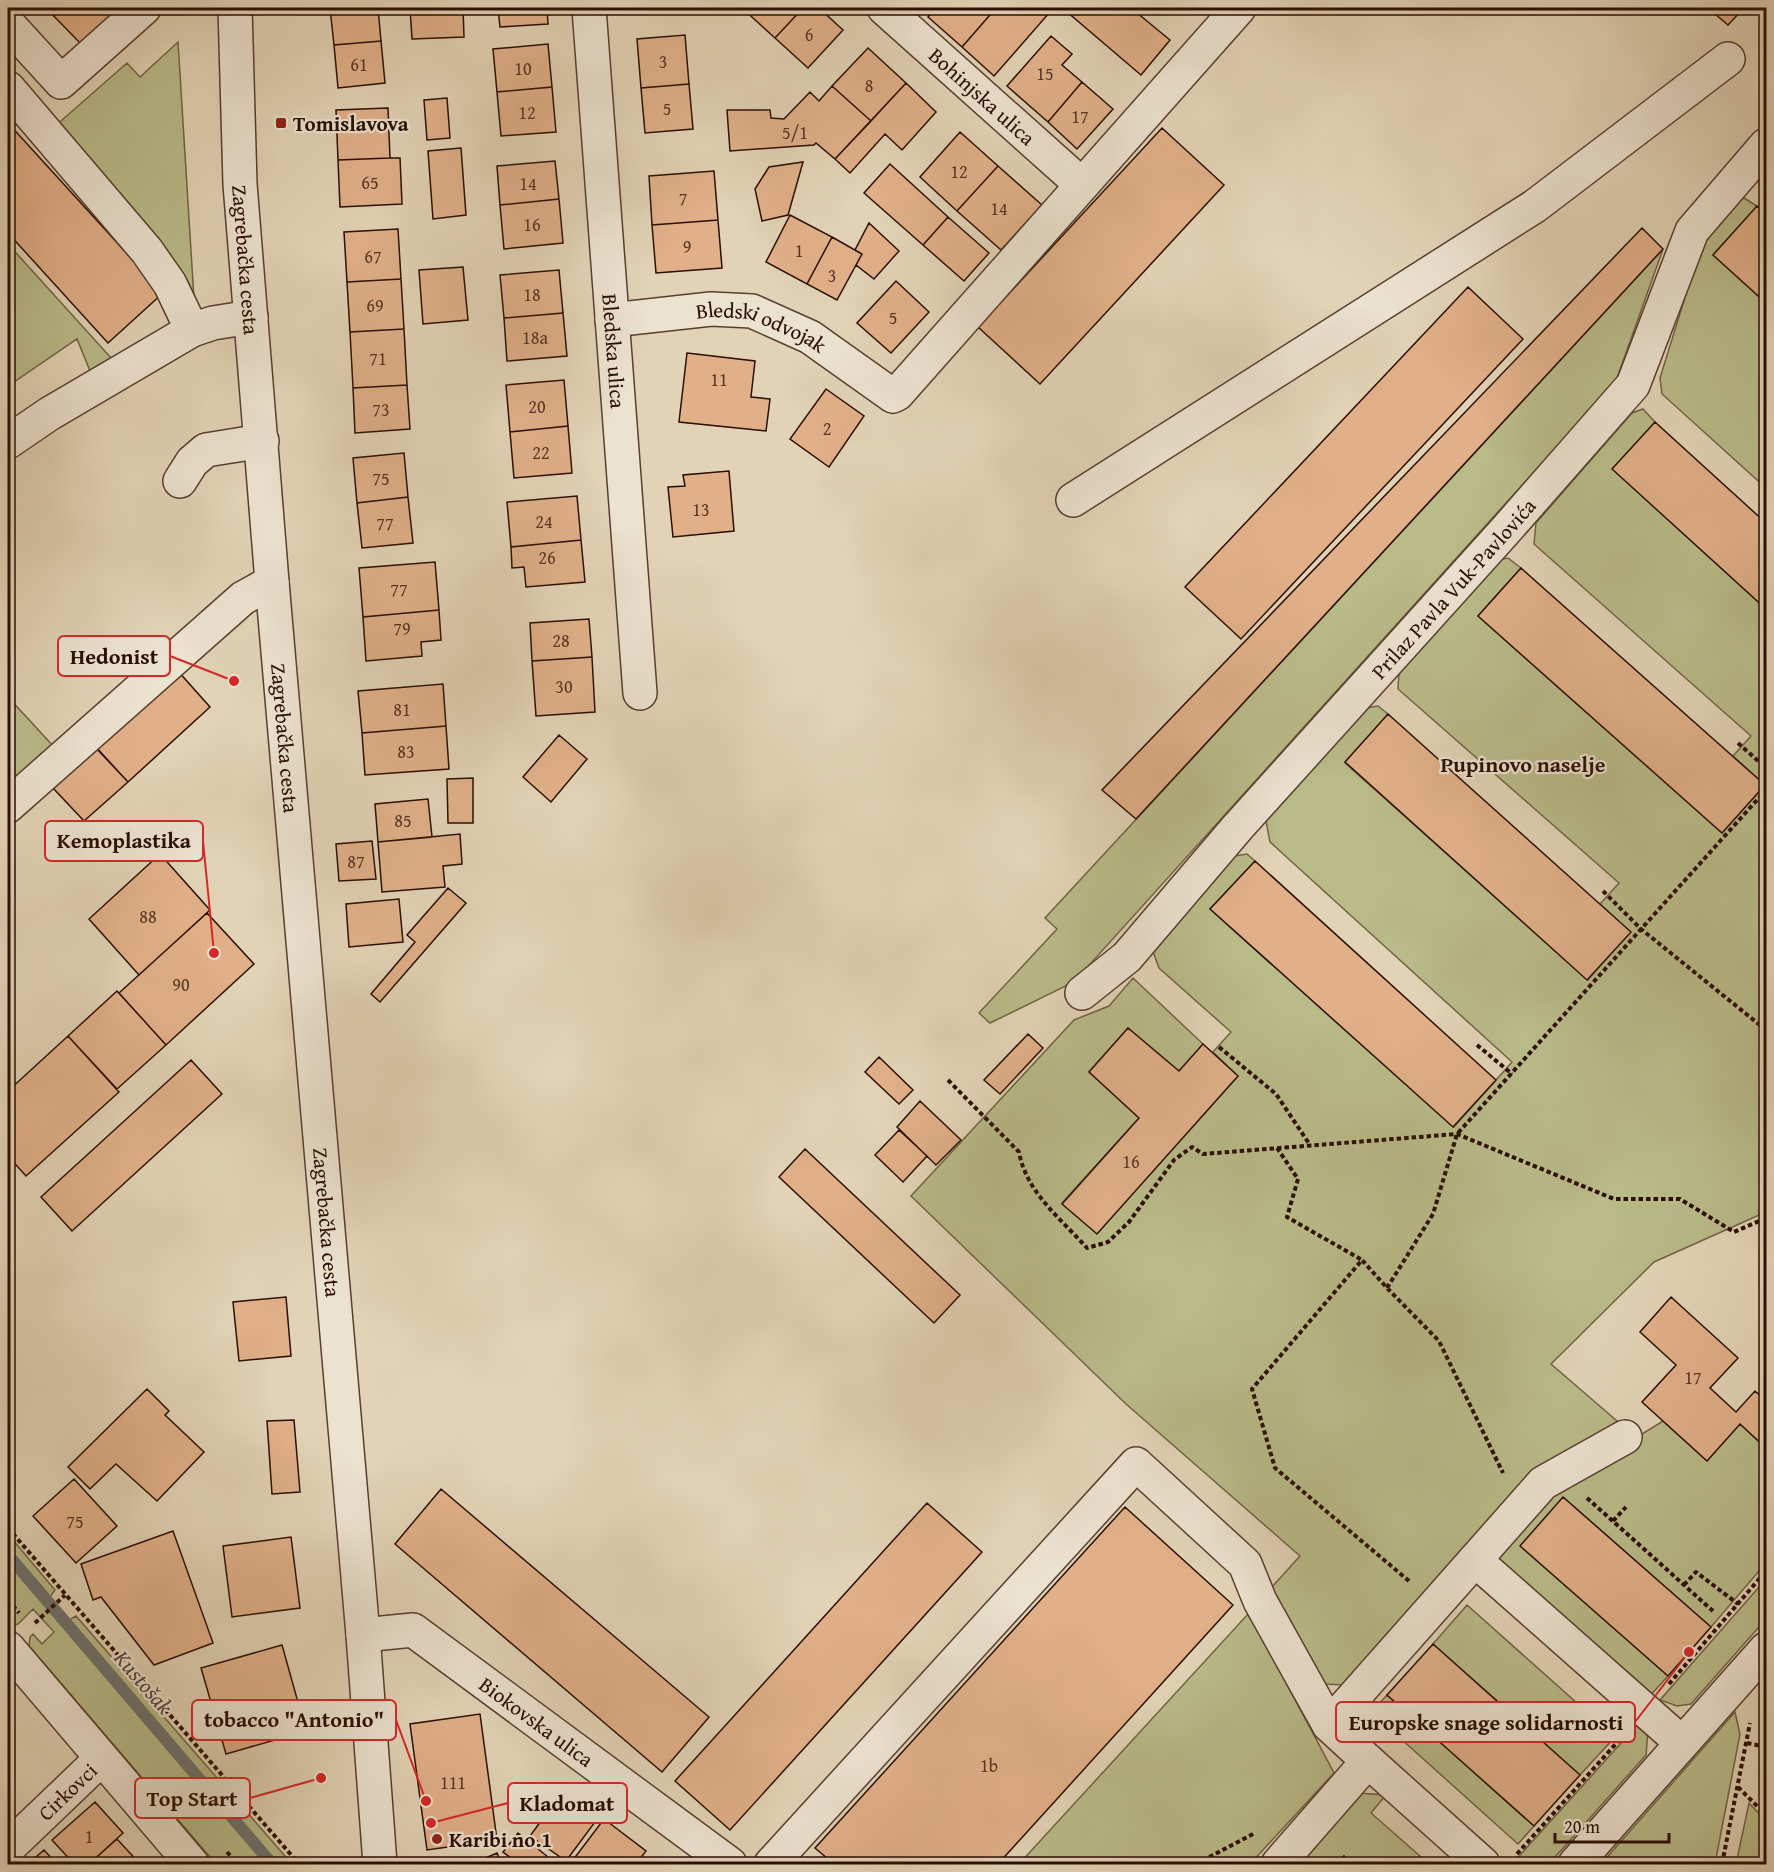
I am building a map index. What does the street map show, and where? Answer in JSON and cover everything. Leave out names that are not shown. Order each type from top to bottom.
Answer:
[{"type":"street","points":[[8,24],[61,82],[144,8]]},
{"type":"street","name":"Bledska ulica","points":[[589,8],[640,693]]},
{"type":"street","name":"Bohinjska ulica","points":[[884,8],[1082,184]]},
{"type":"street","points":[[1082,184],[1239,8]]},
{"type":"street","name":"Zagrebačka cesta","points":[[229,14],[240,184],[272,582],[363,1635],[380,1864]]},
{"type":"street","points":[[1072,500],[1534,206],[1728,59]]},
{"type":"street","points":[[8,88],[147,251],[170,284],[192,330]]},
{"type":"street","name":"Prilaz Pavla Vuk-Pavlovića","points":[[1082,993],[1127,957],[1237,828],[1505,531],[1633,385],[1692,231],[1767,145]]},
{"type":"street","name":"Bledski odvojak","points":[[612,320],[711,309],[752,311],[810,337],[893,396],[1082,184]]},
{"type":"street","points":[[8,442],[49,414],[192,330],[213,323],[251,317]]},
{"type":"street","points":[[180,481],[192,462],[206,450],[262,441]]},
{"type":"street","points":[[8,806],[243,598],[272,582]]},
{"type":"street","points":[[1329,1725],[1543,1483],[1625,1437]]},
{"type":"street","points":[[771,1864],[1136,1464],[1245,1564],[1260,1601],[1329,1725],[1484,1864]]},
{"type":"street","points":[[1475,1560],[1682,1743]]},
{"type":"street","name":"Biokovska ulica","points":[[363,1635],[413,1629],[730,1864]]},
{"type":"street","points":[[8,1648],[192,1864]]},
{"type":"street","points":[[1575,1864],[1767,1649]]},
{"type":"street","name":"Cirkovci","points":[[8,1848],[101,1759]]},
{"type":"street","points":[[1278,1864],[1368,1761]]},
{"type":"path","points":[[1738,743],[1767,768]]},
{"type":"path","points":[[1387,1288],[1433,1214],[1457,1134],[1767,790]]},
{"type":"path","points":[[1603,891],[1641,929],[1767,1030]]},
{"type":"path","points":[[1477,1045],[1512,1074]]},
{"type":"path","points":[[1220,1047],[1276,1095],[1310,1145]]},
{"type":"path","points":[[948,1080],[1018,1152],[1021,1165],[1034,1190],[1087,1248],[1108,1242],[1129,1222],[1174,1160],[1192,1147],[1203,1154],[1457,1134],[1614,1199],[1680,1200],[1734,1232],[1767,1218]]},
{"type":"path","points":[[1277,1148],[1298,1179],[1287,1217],[1362,1260],[1439,1341],[1521,1509]]},
{"type":"path","points":[[1362,1260],[1252,1389],[1275,1468],[1436,1604]]},
{"type":"path","points":[[1559,1474],[1713,1611]]},
{"type":"path","points":[[1613,1521],[1626,1507]]},
{"type":"path","points":[[8,1528],[299,1864]]},
{"type":"path","points":[[1684,1585],[1696,1572],[1738,1604]]},
{"type":"path","points":[[34,1624],[65,1595]]},
{"type":"path","points":[[1722,1864],[1751,1720]]},
{"type":"path","points":[[1746,1743],[1767,1747]]},
{"type":"path","points":[[1738,1786],[1767,1815]]},
{"type":"green space","points":[[178,42],[194,299],[53,128],[127,63],[140,77]]},
{"type":"green space","points":[[1744,198],[1757,206],[1713,255],[1766,303],[1766,488],[1662,394],[1660,378],[1700,249],[1731,204]]},
{"type":"green space","points":[[8,244],[112,359],[90,371],[77,339],[8,386]]},
{"type":"green space","points":[[1663,249],[1616,381],[1074,982],[990,1023],[979,1013],[1057,929],[1045,918]]},
{"type":"green space","points":[[1643,409],[1655,422],[1613,469],[1766,609],[1766,1212],[1654,1262],[1551,1364],[1624,1427],[1344,1685],[1325,1684],[1309,1667],[1272,1587],[1300,1556],[1126,1404],[911,1196],[1074,1020],[1109,1006],[1133,978],[1203,1044],[1179,1071],[1128,1028],[1089,1072],[1139,1118],[1062,1203],[1097,1233],[1238,1076],[1213,1052],[1231,1032],[1159,968],[1152,949],[1235,856],[1247,854],[1255,861],[1210,909],[1454,1127],[1512,1062],[1270,842],[1266,821],[1365,708],[1378,706],[1388,714],[1345,763],[1588,980],[1630,932],[1600,904],[1619,883],[1398,689],[1399,671],[1497,560],[1508,558],[1521,568],[1478,616],[1722,833],[1765,785],[1733,756],[1751,736],[1534,544],[1536,523],[1632,413]]},
{"type":"green space","points":[[8,697],[55,748],[8,789]]},
{"type":"green space","points":[[1663,1421],[1707,1461],[1740,1424],[1766,1448],[1766,1563],[1711,1627],[1564,1498],[1521,1546],[1668,1676],[1648,1698],[1493,1557],[1512,1530],[1576,1475]]},
{"type":"green space","points":[[8,1534],[55,1590],[50,1597],[69,1620],[76,1616],[292,1864],[216,1864],[29,1646],[30,1637],[33,1634],[42,1644],[54,1632],[33,1609],[18,1624],[10,1626],[8,1624]]},
{"type":"green space","points":[[1766,1579],[1766,1619],[1691,1704],[1677,1706],[1660,1700]]},
{"type":"green space","points":[[1467,1605],[1615,1737],[1580,1775],[1433,1644]]},
{"type":"green space","points":[[1249,1613],[1334,1773],[1250,1864],[1019,1864]]},
{"type":"green space","points":[[1387,1695],[1534,1826],[1518,1844],[1371,1712]]},
{"type":"green space","points":[[1735,1712],[1740,1734],[1715,1864],[1601,1864]]},
{"type":"green space","points":[[1640,1722],[1648,1730],[1646,1755],[1549,1864],[1512,1864]]},
{"type":"green space","points":[[1356,1793],[1386,1795],[1371,1813],[1429,1864],[1353,1864],[1344,1856],[1336,1864],[1294,1864]]},
{"type":"green space","points":[[1749,1803],[1766,1821],[1766,1864],[1736,1864]]},
{"type":"building","points":[[46,8],[118,8],[80,43]]},
{"type":"building","points":[[330,8],[378,8],[381,41],[334,45]]},
{"type":"building","points":[[410,8],[463,8],[464,37],[412,39]]},
{"type":"building","points":[[498,8],[547,8],[548,24],[500,27]]},
{"type":"building","points":[[742,8],[803,8],[775,38]]},
{"type":"building","points":[[803,8],[819,8],[843,30],[808,68],[775,38]]},
{"type":"building","points":[[936,8],[996,8],[962,47],[928,17]]},
{"type":"building","points":[[996,8],[1044,8],[1050,12],[994,76],[962,47]]},
{"type":"building","points":[[1070,8],[1131,8],[1170,40],[1141,75],[1066,11]]},
{"type":"building","points":[[1400,8],[1414,8],[1408,15]]},
{"type":"building","points":[[1708,8],[1744,8],[1728,25]]},
{"type":"building","points":[[685,35],[689,84],[641,88],[637,39]]},
{"type":"building","points":[[1051,36],[1072,54],[1062,65],[1082,82],[1048,122],[1007,86]]},
{"type":"building","points":[[381,41],[385,83],[338,88],[334,45]]},
{"type":"building","points":[[548,44],[552,87],[497,92],[493,49]]},
{"type":"building","points":[[868,48],[906,83],[871,121],[832,86]]},
{"type":"building","points":[[1082,82],[1113,109],[1077,149],[1048,122]]},
{"type":"building","points":[[906,83],[936,112],[902,150],[885,134],[850,173],[835,159]]},
{"type":"building","points":[[689,84],[693,129],[645,133],[641,88]]},
{"type":"building","points":[[832,86],[871,121],[835,159],[816,143],[814,145],[730,151],[727,110],[770,110],[771,118],[784,119],[810,92],[819,101]]},
{"type":"building","points":[[552,87],[556,132],[501,136],[497,92]]},
{"type":"building","points":[[447,98],[450,138],[427,140],[424,100]]},
{"type":"building","points":[[388,108],[390,158],[338,160],[336,110]]},
{"type":"building","points":[[8,123],[163,293],[108,343],[8,233]]},
{"type":"building","points":[[1162,128],[1224,185],[1040,384],[978,327]]},
{"type":"building","points":[[960,132],[998,166],[957,211],[920,177]]},
{"type":"building","points":[[461,148],[466,215],[433,219],[428,151]]},
{"type":"building","points":[[400,158],[402,204],[340,207],[338,160]]},
{"type":"building","points":[[555,161],[559,199],[500,205],[497,166]]},
{"type":"building","points":[[803,162],[788,215],[762,221],[755,189],[769,167]]},
{"type":"building","points":[[890,164],[948,217],[923,245],[864,193]]},
{"type":"building","points":[[998,166],[1042,205],[1001,250],[957,211]]},
{"type":"building","points":[[714,171],[718,220],[652,225],[649,176]]},
{"type":"building","points":[[559,199],[563,243],[504,249],[500,205]]},
{"type":"building","points":[[1757,206],[1766,214],[1766,303],[1713,255]]},
{"type":"building","points":[[790,215],[832,237],[807,284],[766,262]]},
{"type":"building","points":[[948,217],[989,253],[964,281],[923,245]]},
{"type":"building","points":[[718,220],[722,268],[656,273],[652,225]]},
{"type":"building","points":[[869,223],[899,251],[874,279],[856,265],[862,254],[855,250]]},
{"type":"building","points":[[1642,228],[1663,249],[1136,819],[1102,790]]},
{"type":"building","points":[[398,229],[401,279],[347,282],[344,232]]},
{"type":"building","points":[[832,237],[862,254],[837,300],[807,284]]},
{"type":"building","points":[[463,267],[468,320],[423,324],[419,270]]},
{"type":"building","points":[[559,270],[563,313],[504,318],[500,275]]},
{"type":"building","points":[[401,279],[404,329],[350,332],[347,282]]},
{"type":"building","points":[[896,281],[929,312],[891,353],[857,323]]},
{"type":"building","points":[[1468,287],[1523,339],[1241,639],[1185,587]]},
{"type":"building","points":[[563,313],[567,356],[507,361],[504,318]]},
{"type":"building","points":[[404,329],[407,385],[353,388],[350,332]]},
{"type":"building","points":[[687,353],[755,361],[751,397],[770,399],[766,431],[679,422]]},
{"type":"building","points":[[564,380],[568,426],[510,432],[506,385]]},
{"type":"building","points":[[407,385],[410,429],[355,433],[353,388]]},
{"type":"building","points":[[826,389],[864,416],[829,467],[790,439]]},
{"type":"building","points":[[1655,422],[1766,523],[1766,609],[1612,469]]},
{"type":"building","points":[[568,426],[572,473],[514,478],[510,432]]},
{"type":"building","points":[[404,453],[408,497],[357,503],[353,458]]},
{"type":"building","points":[[729,471],[734,531],[673,537],[668,487],[685,486],[683,475]]},
{"type":"building","points":[[577,496],[581,540],[511,547],[507,502]]},
{"type":"building","points":[[408,497],[413,543],[362,548],[357,503]]},
{"type":"building","points":[[581,540],[585,582],[526,587],[524,567],[512,568],[511,547]]},
{"type":"building","points":[[435,562],[439,610],[363,617],[359,568]]},
{"type":"building","points":[[1521,568],[1765,785],[1722,833],[1478,616]]},
{"type":"building","points":[[439,610],[441,640],[421,642],[422,656],[366,661],[363,617]]},
{"type":"building","points":[[589,619],[592,657],[532,661],[530,623]]},
{"type":"building","points":[[592,657],[595,712],[536,716],[532,661]]},
{"type":"building","points":[[177,670],[210,707],[128,782],[94,745]]},
{"type":"building","points":[[443,684],[446,726],[362,733],[358,691]]},
{"type":"building","points":[[1388,714],[1631,932],[1587,980],[1345,762]]},
{"type":"building","points":[[446,726],[449,769],[365,775],[362,733]]},
{"type":"building","points":[[559,735],[587,759],[551,802],[523,777]]},
{"type":"building","points":[[96,748],[128,782],[84,821],[53,788]]},
{"type":"building","points":[[473,778],[473,823],[448,823],[447,779]]},
{"type":"building","points":[[428,799],[432,837],[378,842],[375,804]]},
{"type":"building","points":[[460,834],[462,864],[443,866],[445,887],[382,892],[378,842]]},
{"type":"building","points":[[372,841],[376,879],[339,881],[336,844]]},
{"type":"building","points":[[160,854],[210,910],[139,975],[89,919]]},
{"type":"building","points":[[1255,861],[1496,1080],[1453,1127],[1210,909]]},
{"type":"building","points":[[448,888],[466,903],[380,1002],[371,994],[415,942],[407,935]]},
{"type":"building","points":[[399,899],[403,942],[349,947],[346,904]]},
{"type":"building","points":[[207,913],[254,964],[166,1045],[119,993]]},
{"type":"building","points":[[117,991],[166,1045],[117,1089],[68,1036]]},
{"type":"building","points":[[1128,1028],[1179,1071],[1203,1044],[1238,1076],[1097,1234],[1062,1204],[1139,1118],[1089,1072]]},
{"type":"building","points":[[1028,1034],[1043,1048],[1000,1094],[984,1080]]},
{"type":"building","points":[[68,1036],[119,1092],[26,1176],[8,1156],[8,1091]]},
{"type":"building","points":[[879,1057],[913,1090],[899,1104],[865,1072]]},
{"type":"building","points":[[191,1060],[222,1094],[72,1231],[41,1197]]},
{"type":"building","points":[[920,1101],[961,1140],[936,1165],[897,1127]]},
{"type":"building","points":[[899,1130],[927,1156],[903,1182],[875,1155]]},
{"type":"building","points":[[805,1149],[960,1295],[934,1323],[779,1177]]},
{"type":"building","points":[[286,1297],[291,1356],[239,1361],[233,1302]]},
{"type":"building","points":[[1671,1297],[1738,1358],[1710,1388],[1736,1412],[1755,1391],[1766,1401],[1766,1448],[1740,1424],[1707,1461],[1642,1402],[1676,1365],[1640,1332]]},
{"type":"building","points":[[147,1389],[169,1411],[165,1415],[204,1452],[157,1501],[116,1464],[90,1489],[68,1467]]},
{"type":"building","points":[[294,1420],[300,1492],[272,1494],[267,1421]]},
{"type":"building","points":[[74,1479],[117,1526],[76,1563],[33,1516]]},
{"type":"building","points":[[441,1489],[709,1717],[662,1772],[395,1544]]},
{"type":"building","points":[[1563,1497],[1711,1627],[1668,1676],[1520,1546]]},
{"type":"building","points":[[927,1503],[982,1552],[730,1830],[675,1781]]},
{"type":"building","points":[[1125,1507],[1233,1605],[998,1864],[834,1864],[815,1848]]},
{"type":"building","points":[[173,1531],[213,1643],[154,1665],[101,1597],[93,1600],[81,1564]]},
{"type":"building","points":[[291,1537],[300,1608],[232,1617],[223,1546]]},
{"type":"building","points":[[1433,1644],[1580,1775],[1534,1826],[1387,1695]]},
{"type":"building","points":[[282,1645],[306,1731],[226,1754],[201,1668]]},
{"type":"building","points":[[480,1714],[497,1840],[427,1850],[410,1724]]},
{"type":"building","points":[[562,1792],[598,1818],[566,1861],[530,1836]]},
{"type":"building","points":[[95,1802],[123,1833],[89,1864],[74,1864],[52,1840]]},
{"type":"building","points":[[604,1819],[646,1851],[636,1864],[570,1864]]},
{"type":"building","points":[[518,1833],[553,1861],[550,1864],[519,1864],[503,1852]]},
{"type":"building","points":[[117,1839],[140,1864],[89,1864]]},
{"type":"building","points":[[44,1850],[57,1864],[28,1864]]},
{"type":"building","points":[[497,1853],[502,1864],[472,1864]]},
{"type":"building","points":[[1344,1856],[1353,1864],[1336,1864]]},
{"type":"waterway","name":"Kustošak","points":[[8,1555],[272,1864]]},
{"type":"place","name":"Tomislavova","points":[[281,123]]},
{"type":"place","name":"Hedonist","points":[[234,681]]},
{"type":"place","name":"Kemoplastika","points":[[214,953]]},
{"type":"place","name":"Europske snage solidarnosti","points":[[1689,1652]]},
{"type":"place","name":"Top Start","points":[[321,1778]]},
{"type":"place","name":"tobacco \"Antonio\"","points":[[426,1801]]},
{"type":"place","name":"Kladomat","points":[[431,1823]]},
{"type":"place","name":"Karibi no.1","points":[[437,1839]]},
{"type":"district","name":"Pupinovo naselje","points":[[1523,764]]}]
